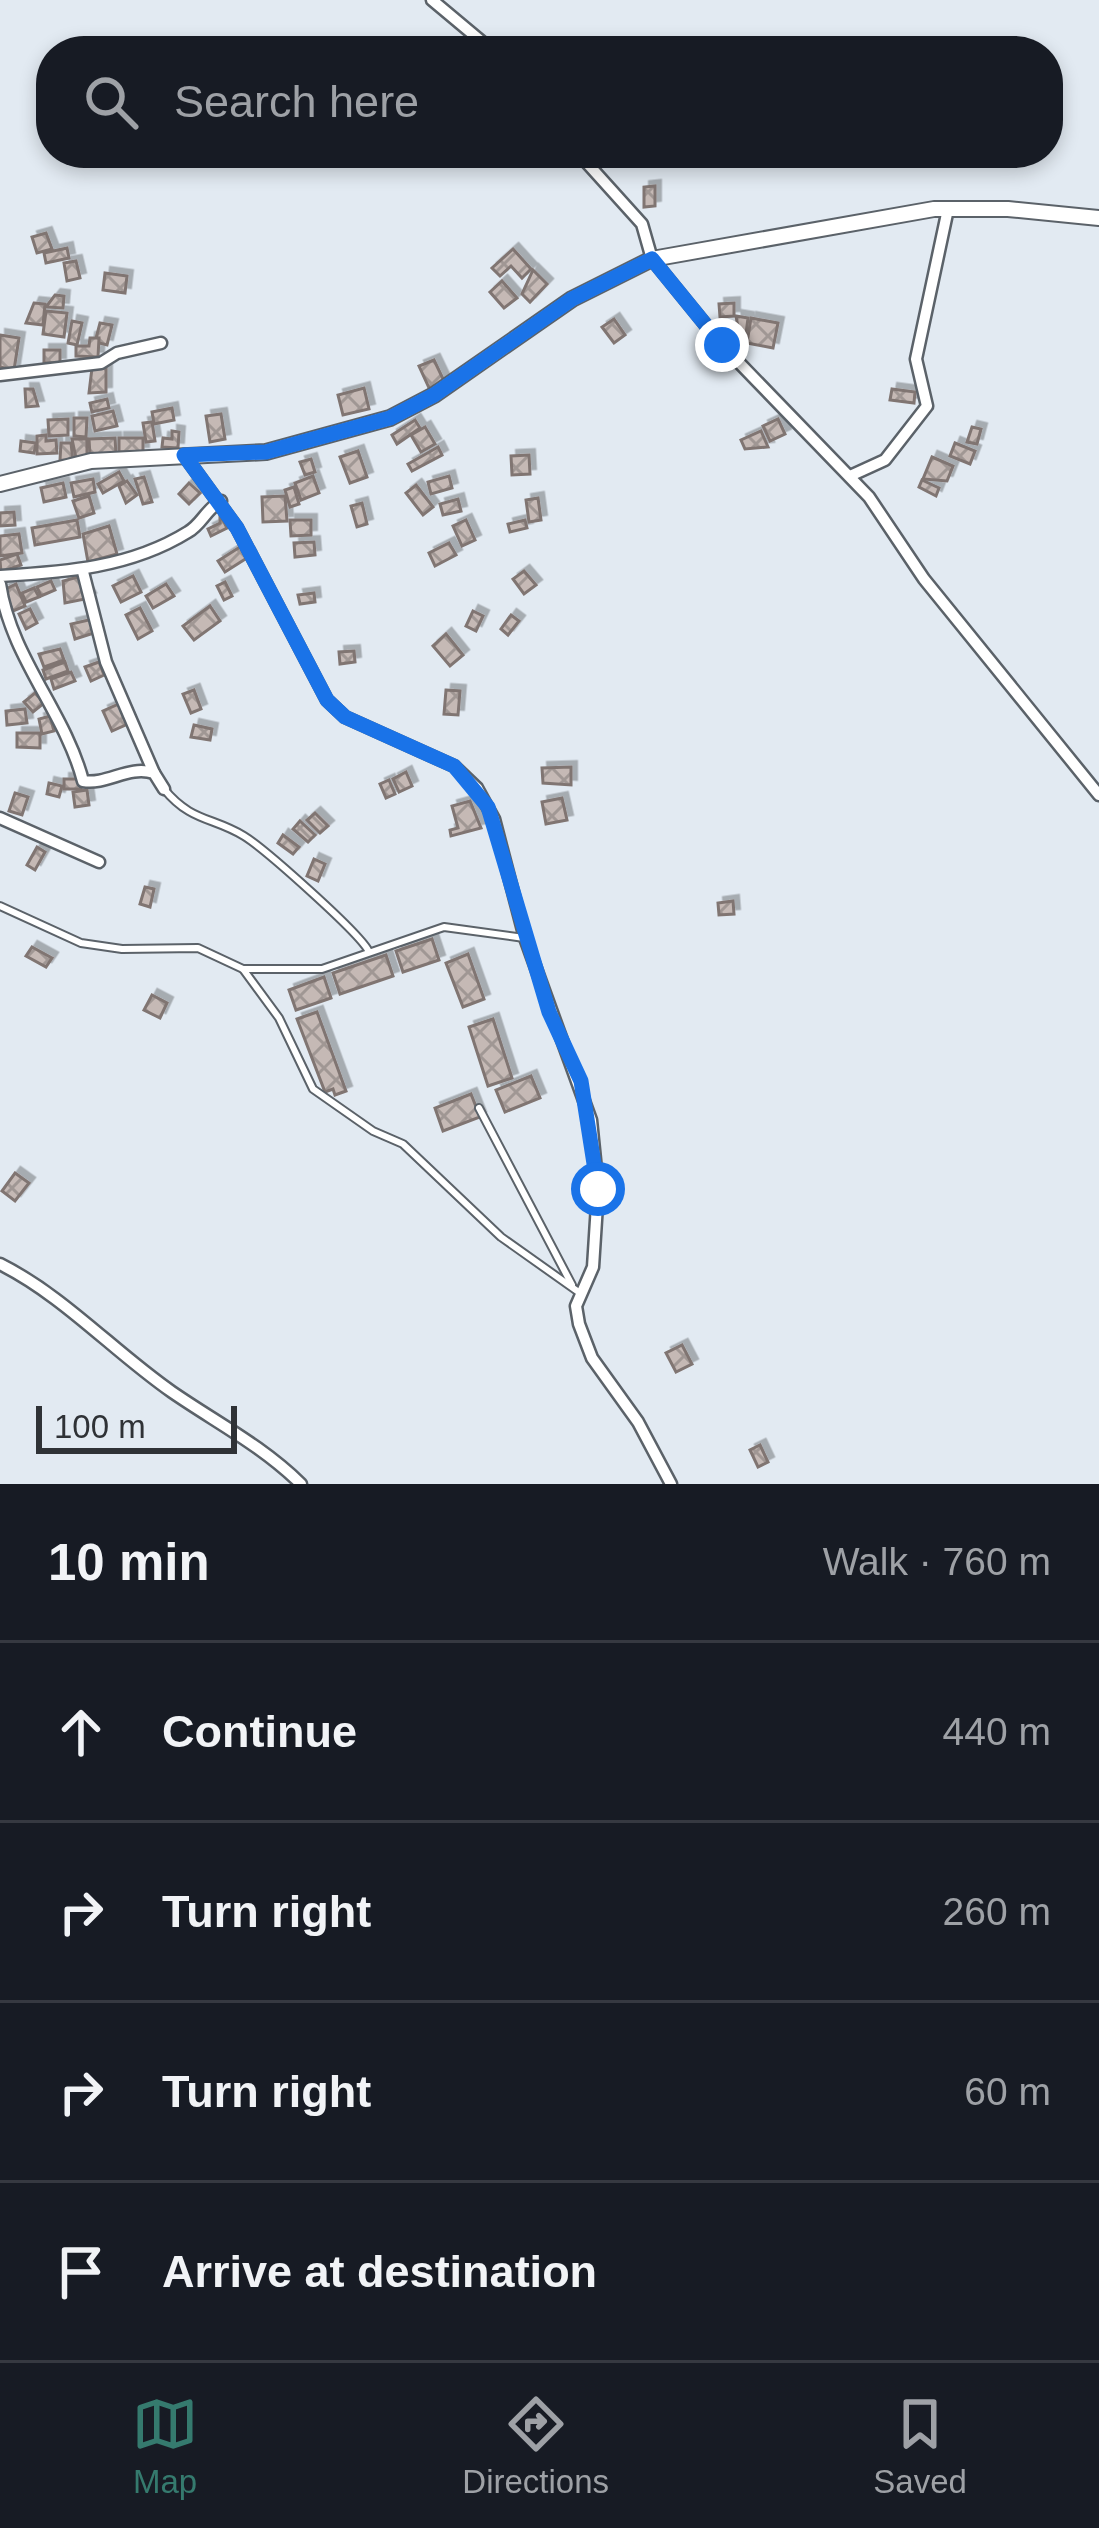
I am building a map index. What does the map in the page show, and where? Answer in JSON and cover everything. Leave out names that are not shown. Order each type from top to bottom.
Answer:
[{"type":"street","points":[[432,0],[475,36]]},
{"type":"street","points":[[592,168],[642,224],[652,259],[722,345],[850,476],[924,579],[1099,795]]},
{"type":"street","points":[[850,476],[885,460],[927,406],[916,359],[948,209]]},
{"type":"street","points":[[0,484],[92,461],[266,452],[390,418],[434,395],[572,299],[652,259],[868,218],[948,209],[1099,218]]},
{"type":"street","points":[[0,375],[101,363],[117,352],[161,343]]},
{"type":"street","points":[[184,455],[221,501],[327,700],[345,717],[454,766],[477,788],[494,819],[525,938],[591,1120],[598,1189],[593,1267],[576,1290],[577,1316],[586,1347],[638,1423],[671,1484]]},
{"type":"street","points":[[154,773],[138,769],[101,782],[82,782],[72,743],[18,649],[0,580],[83,572],[194,530],[207,508],[221,501]]},
{"type":"street","points":[[83,572],[106,662],[164,789]]},
{"type":"street","points":[[0,818],[98,862]]},
{"type":"street","points":[[0,1264],[47,1291],[172,1392],[243,1433],[301,1484]]},
{"type":"lane","points":[[164,789],[205,824],[254,843],[339,922],[359,933],[369,952]]},
{"type":"lane","points":[[0,906],[81,943],[122,949],[198,948],[242,969],[322,969],[444,927],[525,938]]},
{"type":"lane","points":[[242,969],[279,1018],[313,1089],[373,1131],[403,1144],[501,1237],[576,1290]]},
{"type":"lane","points":[[479,1108],[576,1290]]},
{"type":"building","points":[[655,186],[655,206],[644,207],[644,187]]},
{"type":"building","points":[[46,233],[52,249],[37,253],[32,237]]},
{"type":"building","points":[[67,248],[69,258],[46,263],[44,253]]},
{"type":"building","points":[[513,249],[531,269],[522,278],[511,266],[500,276],[492,268]]},
{"type":"building","points":[[76,261],[80,278],[67,281],[64,263]]},
{"type":"building","points":[[533,270],[547,284],[530,302],[522,294]]},
{"type":"building","points":[[105,273],[127,276],[125,293],[103,290]]},
{"type":"building","points":[[502,281],[517,298],[504,308],[490,292]]},
{"type":"building","points":[[55,295],[64,296],[63,308],[46,307]]},
{"type":"building","points":[[34,303],[45,304],[43,325],[26,323]]},
{"type":"building","points":[[734,303],[734,316],[720,317],[719,304]]},
{"type":"building","points":[[46,311],[67,313],[64,337],[43,334]]},
{"type":"building","points":[[736,316],[748,318],[746,334],[739,333]]},
{"type":"building","points":[[751,318],[778,323],[773,348],[747,343]]},
{"type":"building","points":[[614,319],[625,335],[614,343],[602,327]]},
{"type":"building","points":[[72,321],[82,323],[77,345],[68,343]]},
{"type":"building","points":[[100,323],[112,325],[107,345],[95,342]]},
{"type":"building","points":[[0,335],[19,338],[14,370],[0,367]]},
{"type":"building","points":[[90,338],[99,338],[98,357],[76,356],[76,346],[89,346]]},
{"type":"building","points":[[44,350],[60,350],[60,363],[44,363]]},
{"type":"building","points":[[434,360],[445,383],[430,390],[419,366]]},
{"type":"building","points":[[92,368],[106,368],[106,392],[89,393]]},
{"type":"building","points":[[364,388],[369,409],[343,415],[338,395]]},
{"type":"building","points":[[25,389],[33,389],[38,406],[26,407]]},
{"type":"building","points":[[892,389],[915,392],[914,403],[890,400]]},
{"type":"building","points":[[107,399],[109,408],[92,412],[90,403]]},
{"type":"building","points":[[172,408],[174,420],[154,424],[152,412]]},
{"type":"building","points":[[113,411],[117,426],[95,431],[92,416]]},
{"type":"building","points":[[221,414],[225,439],[210,442],[206,416]]},
{"type":"building","points":[[74,418],[87,418],[86,437],[74,436]]},
{"type":"building","points":[[68,419],[68,435],[49,436],[48,420]]},
{"type":"building","points":[[778,419],[785,434],[770,441],[763,426]]},
{"type":"building","points":[[415,420],[420,428],[397,444],[392,435]]},
{"type":"building","points":[[152,422],[155,441],[146,442],[143,423]]},
{"type":"building","points":[[425,427],[435,444],[421,452],[411,435]]},
{"type":"building","points":[[972,427],[981,429],[977,444],[967,442]]},
{"type":"building","points":[[172,431],[179,432],[178,448],[162,447],[163,438],[172,439]]},
{"type":"building","points":[[761,431],[768,447],[745,449],[741,440]]},
{"type":"building","points":[[46,435],[46,441],[56,440],[57,453],[37,454],[37,436]]},
{"type":"building","points":[[115,438],[116,454],[90,455],[89,439]]},
{"type":"building","points":[[119,438],[143,438],[143,452],[119,452]]},
{"type":"building","points":[[72,439],[87,439],[87,457],[76,458]]},
{"type":"building","points":[[21,441],[36,443],[34,453],[20,451]]},
{"type":"building","points":[[61,443],[71,443],[73,461],[60,460]]},
{"type":"building","points":[[955,443],[975,451],[970,464],[950,456]]},
{"type":"building","points":[[438,447],[442,455],[412,471],[408,464]]},
{"type":"building","points":[[358,451],[367,477],[350,483],[340,457]]},
{"type":"building","points":[[529,455],[530,474],[512,475],[511,456]]},
{"type":"building","points":[[932,457],[953,466],[947,481],[923,479]]},
{"type":"building","points":[[311,459],[315,472],[305,475],[300,462]]},
{"type":"building","points":[[119,472],[124,481],[103,493],[98,484]]},
{"type":"building","points":[[313,476],[319,493],[301,500],[295,483]]},
{"type":"building","points":[[449,476],[452,488],[431,494],[428,482]]},
{"type":"building","points":[[144,477],[152,502],[143,504],[135,479]]},
{"type":"building","points":[[93,479],[95,492],[74,497],[71,483]]},
{"type":"building","points":[[922,480],[939,488],[936,496],[919,487]]},
{"type":"building","points":[[127,481],[137,495],[126,503],[119,486]]},
{"type":"building","points":[[63,483],[66,497],[44,502],[41,488]]},
{"type":"building","points":[[189,483],[200,493],[189,504],[179,494]]},
{"type":"building","points":[[416,485],[433,507],[423,515],[406,493]]},
{"type":"building","points":[[294,487],[299,504],[290,507],[285,490]]},
{"type":"building","points":[[89,496],[94,513],[79,518],[73,501]]},
{"type":"building","points":[[285,496],[287,521],[263,522],[262,497]]},
{"type":"building","points":[[538,498],[541,520],[529,522],[526,500]]},
{"type":"building","points":[[458,499],[461,511],[443,515],[440,504]]},
{"type":"building","points":[[362,503],[367,524],[357,527],[351,506]]},
{"type":"building","points":[[14,512],[15,525],[0,526],[0,513]]},
{"type":"building","points":[[220,514],[227,528],[211,536],[208,529],[220,523]]},
{"type":"building","points":[[77,520],[80,537],[35,545],[32,528]]},
{"type":"building","points":[[290,520],[311,520],[311,535],[291,536]]},
{"type":"building","points":[[466,520],[475,540],[462,546],[453,526]]},
{"type":"building","points":[[525,520],[527,528],[510,532],[508,524]]},
{"type":"building","points":[[109,526],[117,554],[88,562],[83,534]]},
{"type":"building","points":[[19,534],[22,553],[0,556],[0,536]]},
{"type":"building","points":[[314,542],[315,555],[295,557],[294,543]]},
{"type":"building","points":[[449,543],[456,555],[435,566],[429,553]]},
{"type":"building","points":[[243,545],[250,556],[225,572],[218,561]]},
{"type":"building","points":[[17,554],[21,565],[1,572],[0,560]]},
{"type":"building","points":[[524,571],[536,585],[524,594],[513,579]]},
{"type":"building","points":[[133,576],[141,592],[121,602],[113,586]]},
{"type":"building","points":[[78,577],[90,598],[65,603],[63,581]]},
{"type":"building","points":[[51,581],[55,590],[41,596],[37,587]]},
{"type":"building","points":[[225,582],[232,596],[224,600],[217,586]]},
{"type":"building","points":[[16,584],[25,606],[13,611],[4,590]]},
{"type":"building","points":[[166,584],[174,596],[153,608],[146,596]]},
{"type":"building","points":[[34,588],[39,597],[26,602],[22,593]]},
{"type":"building","points":[[314,593],[315,602],[300,604],[298,595]]},
{"type":"building","points":[[210,606],[220,621],[194,640],[183,626]]},
{"type":"building","points":[[140,608],[152,631],[138,639],[126,615]]},
{"type":"building","points":[[30,609],[37,623],[26,629],[19,614]]},
{"type":"building","points":[[473,611],[483,616],[476,631],[466,626]]},
{"type":"building","points":[[511,615],[519,621],[508,635],[501,629]]},
{"type":"building","points":[[93,619],[97,632],[75,639],[71,624]]},
{"type":"building","points":[[446,634],[463,655],[450,666],[433,646]]},
{"type":"building","points":[[60,649],[64,660],[44,667],[39,654]]},
{"type":"building","points":[[354,651],[355,662],[340,664],[339,652]]},
{"type":"building","points":[[65,662],[68,671],[46,679],[43,670]]},
{"type":"building","points":[[99,662],[104,675],[91,681],[85,667]]},
{"type":"building","points":[[71,672],[75,681],[54,689],[51,679]]},
{"type":"building","points":[[194,690],[201,709],[191,713],[183,694]]},
{"type":"building","points":[[446,690],[460,691],[458,715],[444,714]]},
{"type":"building","points":[[35,693],[44,703],[33,712],[24,702]]},
{"type":"building","points":[[121,703],[130,723],[112,731],[103,711]]},
{"type":"building","points":[[25,709],[27,723],[7,725],[6,711]]},
{"type":"building","points":[[50,716],[54,731],[42,734],[39,719]]},
{"type":"building","points":[[194,725],[212,729],[210,740],[191,737]]},
{"type":"building","points":[[17,733],[40,733],[40,748],[17,747]]},
{"type":"building","points":[[571,767],[571,785],[543,783],[542,768]]},
{"type":"building","points":[[406,772],[412,786],[399,792],[393,779]]},
{"type":"building","points":[[64,779],[81,779],[81,789],[64,789]]},
{"type":"building","points":[[389,780],[395,794],[386,798],[380,784]]},
{"type":"building","points":[[49,783],[62,786],[59,797],[47,794]]},
{"type":"building","points":[[87,790],[89,805],[75,807],[73,792]]},
{"type":"building","points":[[15,793],[28,797],[22,815],[9,811]]},
{"type":"building","points":[[562,798],[567,820],[546,824],[542,802]]},
{"type":"building","points":[[470,801],[481,828],[451,836],[450,830],[458,828],[452,806]]},
{"type":"building","points":[[315,813],[328,826],[320,833],[307,820]]},
{"type":"building","points":[[300,821],[315,835],[308,842],[293,829]]},
{"type":"building","points":[[283,835],[299,847],[293,854],[278,843]]},
{"type":"building","points":[[37,847],[45,852],[35,870],[27,865]]},
{"type":"building","points":[[314,859],[325,864],[318,881],[307,876]]},
{"type":"building","points":[[145,887],[154,889],[150,907],[140,904]]},
{"type":"building","points":[[733,901],[734,914],[719,915],[718,903]]},
{"type":"building","points":[[432,939],[439,960],[403,972],[396,951]]},
{"type":"building","points":[[32,947],[52,958],[46,967],[26,956]]},
{"type":"building","points":[[468,954],[484,999],[463,1007],[446,963]]},
{"type":"building","points":[[386,955],[393,976],[340,994],[333,973]]},
{"type":"building","points":[[324,977],[331,998],[296,1010],[289,990]]},
{"type":"building","points":[[152,995],[167,1003],[160,1018],[144,1010]]},
{"type":"building","points":[[317,1012],[346,1091],[335,1095],[333,1089],[325,1092],[297,1019]]},
{"type":"building","points":[[493,1019],[512,1078],[488,1086],[469,1027]]},
{"type":"building","points":[[531,1076],[540,1098],[505,1112],[496,1090]]},
{"type":"building","points":[[471,1094],[480,1117],[443,1131],[435,1108]]},
{"type":"building","points":[[15,1173],[29,1183],[15,1201],[2,1191]]},
{"type":"building","points":[[682,1345],[692,1364],[676,1372],[666,1353]]},
{"type":"building","points":[[760,1445],[768,1462],[758,1467],[750,1450]]},
{"type":"route","points":[[598,1189],[591,1120],[581,1081],[549,1012],[488,807],[477,788],[454,766],[345,717],[327,700],[237,528],[184,455],[266,452],[390,418],[434,395],[572,299],[652,259],[722,345]]}]
